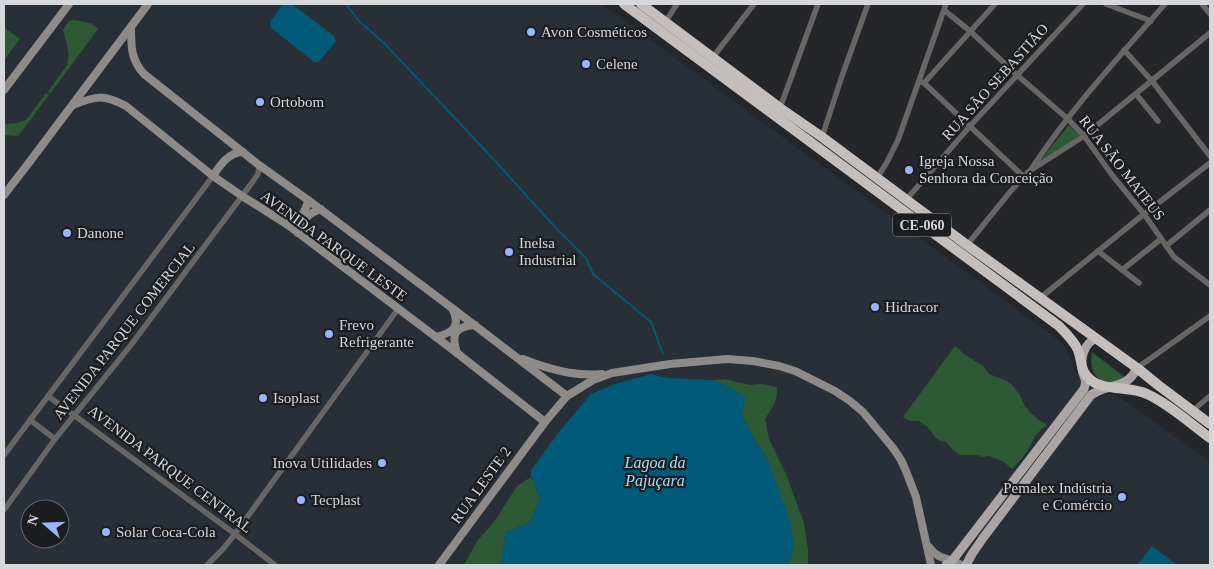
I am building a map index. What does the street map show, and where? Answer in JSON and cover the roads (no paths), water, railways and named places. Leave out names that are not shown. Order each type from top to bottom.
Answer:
[{"type":"highway","name":"CE-060","points":[[624,4],[1059,326],[1069,336],[1078,350],[1082,371]]},
{"type":"highway","name":"CE-060","points":[[641,4],[967,245],[1138,368],[1210,424]]},
{"type":"highway","points":[[1082,371],[1094,382],[1110,387],[1137,390],[1148,394],[1210,438]]},
{"type":"main road","points":[[949,563],[1084,388],[1086,381],[1082,371],[1084,351],[1090,341],[1096,338]]},
{"type":"main road","points":[[966,565],[983,538],[1091,395],[1098,390],[1121,384],[1128,380],[1138,368]]},
{"type":"street","points":[[4,90],[69,4]]},
{"type":"street","points":[[4,195],[148,4]]},
{"type":"street","points":[[666,21],[677,4]]},
{"type":"street","points":[[713,57],[754,4]]},
{"type":"street","points":[[780,108],[818,4]]},
{"type":"street","points":[[822,137],[868,4]]},
{"type":"street","points":[[921,82],[995,4]]},
{"type":"street","name":"RUA SÃO SEBASTIÃO","points":[[906,200],[971,125],[1083,4]]},
{"type":"street","points":[[1106,4],[1151,21]]},
{"type":"street","points":[[967,245],[1026,175],[1068,118],[1165,4]]},
{"type":"street","points":[[1202,4],[1210,14]]},
{"type":"street","points":[[877,178],[898,140],[921,82],[945,7]]},
{"type":"street","name":"RUA SÃO MATEUS","points":[[945,7],[1017,75],[1068,118],[1144,214],[1177,260],[1210,285]]},
{"type":"street","name":"AVENIDA PARQUE LESTE","points":[[131,27],[131,45],[134,58],[144,74],[259,165],[321,209],[567,396]]},
{"type":"street","points":[[1026,175],[1084,136],[1210,33]]},
{"type":"street","points":[[1124,50],[1152,81],[1210,156]]},
{"type":"street","points":[[921,82],[1026,175]]},
{"type":"street","points":[[1136,94],[1158,121]]},
{"type":"street","name":"AVENIDA PARQUE LESTE","points":[[72,105],[91,98],[101,97],[114,99],[126,106],[213,176],[288,225],[545,422]]},
{"type":"street","points":[[213,176],[227,158],[233,154],[243,152]]},
{"type":"street","points":[[1040,298],[1210,163]]},
{"type":"street","name":"AVENIDA PARQUE COMERCIAL","points":[[4,510],[56,439],[131,345],[242,196],[258,174],[259,165]]},
{"type":"street","name":"AVENIDA PARQUE COMERCIAL","points":[[4,455],[213,176]]},
{"type":"street","points":[[288,225],[302,215],[308,200]]},
{"type":"street","points":[[298,233],[305,219],[310,214],[321,209]]},
{"type":"street","points":[[1166,246],[1210,210]]},
{"type":"street","points":[[1122,270],[1161,239]]},
{"type":"street","points":[[1098,251],[1139,282]]},
{"type":"street","points":[[436,337],[446,334],[454,328],[457,320],[452,308]]},
{"type":"street","points":[[207,565],[235,534],[398,309]]},
{"type":"street","points":[[1138,368],[1210,316]]},
{"type":"street","points":[[457,353],[454,343],[456,333],[462,327],[475,325]]},
{"type":"street","points":[[515,355],[533,363],[563,372],[585,374],[612,373],[693,361],[753,360],[779,366],[822,384],[850,401],[863,412],[897,455],[913,491],[932,565]]},
{"type":"street","points":[[545,422],[567,396],[585,384],[612,373]]},
{"type":"street","name":"AVENIDA PARQUE CENTRAL","points":[[48,396],[275,565]]},
{"type":"street","points":[[1192,411],[1210,396]]},
{"type":"street","points":[[30,420],[56,439]]},
{"type":"street","name":"RUA LESTE 2","points":[[439,565],[545,422]]},
{"type":"street","points":[[926,544],[935,554],[949,563],[961,565]]},
{"type":"water","points":[[283,4],[292,4],[334,36],[336,41],[319,62],[314,62],[270,27],[270,22]]},
{"type":"water","name":"Lagoa da Pajuçara","points":[[651,374],[667,378],[714,380],[746,397],[742,412],[748,428],[769,463],[790,520],[794,548],[788,565],[500,565],[507,531],[530,523],[540,498],[531,477],[531,470],[558,433],[591,394],[615,384]]},
{"type":"water","points":[[1152,546],[1177,565],[1137,565]]},
{"type":"waterway","points":[[346,4],[359,21],[385,44],[586,258],[593,274],[651,322],[663,354]]},
{"type":"place","name":"Avon Cosméticos","points":[[531,32]]},
{"type":"place","name":"Celene","points":[[586,64]]},
{"type":"place","name":"Ortobom","points":[[260,102]]},
{"type":"place","name":"Igreja Nossa Senhora da Conceição","points":[[909,170]]},
{"type":"place","name":"Danone","points":[[67,233]]},
{"type":"place","name":"Inelsa Industrial","points":[[509,252]]},
{"type":"place","name":"Hidracor","points":[[875,307]]},
{"type":"place","name":"Frevo Refrigerante","points":[[329,334]]},
{"type":"place","name":"Isoplast","points":[[263,398]]},
{"type":"place","name":"Inova Utilidades","points":[[382,463]]},
{"type":"place","name":"Pemalex Indústria e Comércio","points":[[1122,497]]},
{"type":"place","name":"Tecplast","points":[[301,500]]},
{"type":"place","name":"Solar Coca-Cola","points":[[106,532]]}]
